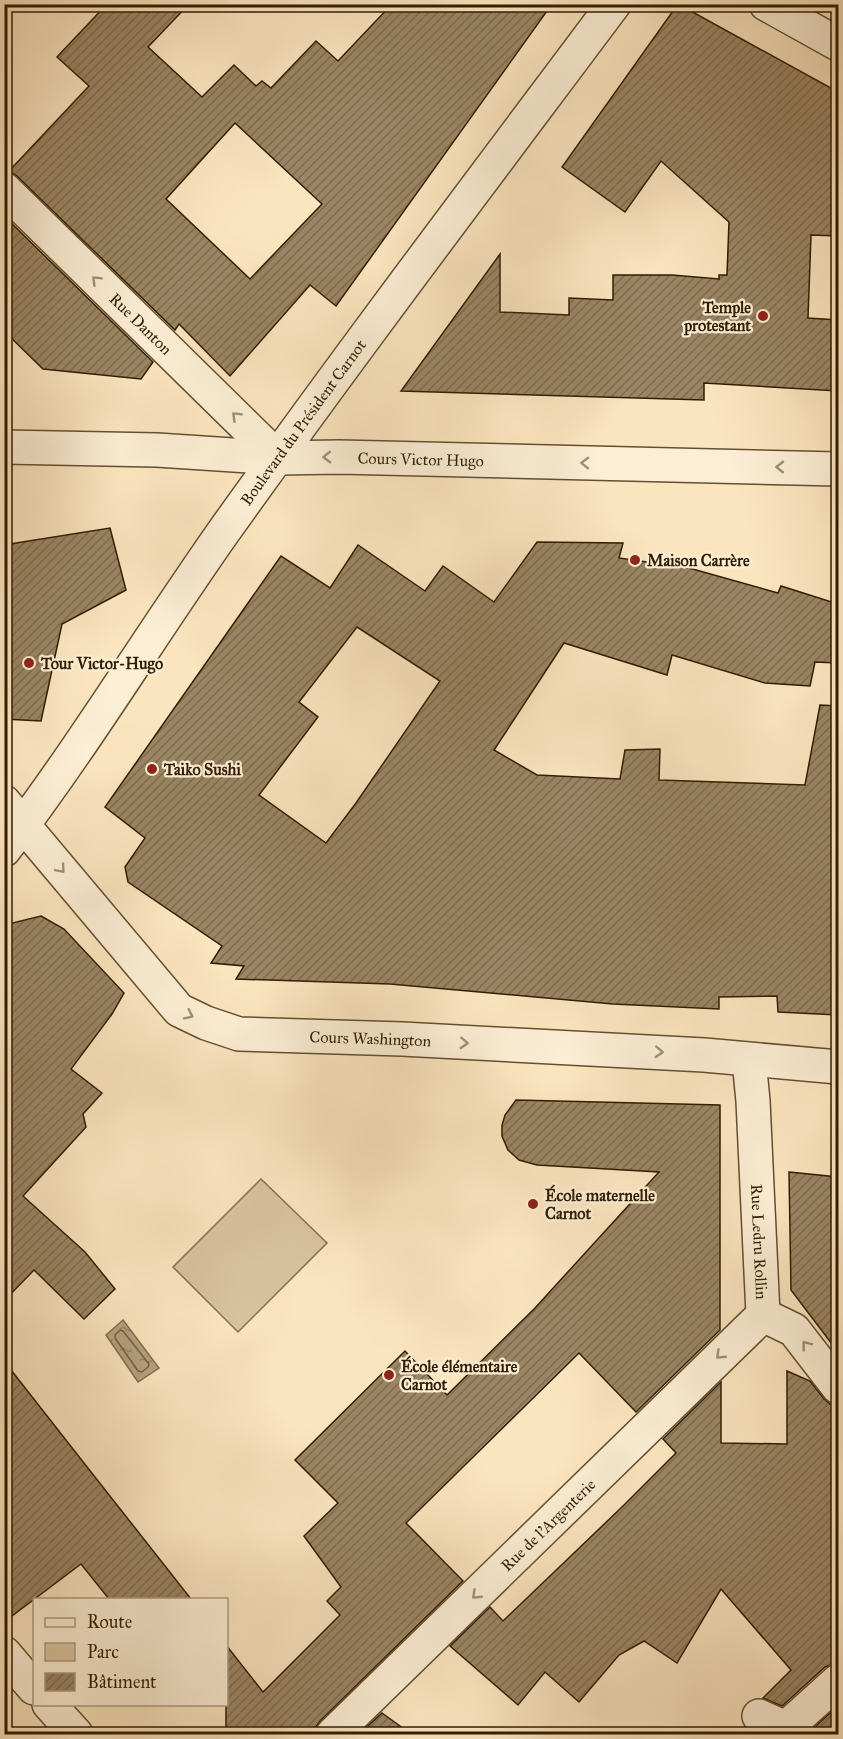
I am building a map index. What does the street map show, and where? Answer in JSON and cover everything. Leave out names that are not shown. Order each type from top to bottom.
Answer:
[{"type":"street","name":"Boulevard du Président Carnot","points":[[4,850],[14,813],[278,458],[341,369],[614,4]]},
{"type":"street","points":[[766,4],[838,44]]},
{"type":"street","name":"Rue Danton","points":[[4,189],[278,458]]},
{"type":"street","name":"Cours Victor Hugo","points":[[4,447],[157,450],[278,458],[339,457],[838,469]]},
{"type":"street","name":"Cours Washington","points":[[14,813],[178,1010],[206,1023],[239,1034],[657,1052],[838,1067]]},
{"type":"street","name":"Rue Ledru Rollin","points":[[749,1060],[763,1315],[794,1330],[838,1387]]},
{"type":"street","name":"Rue de l'Argenterie","points":[[333,1734],[763,1315]]},
{"type":"street","points":[[4,1653],[33,1687]]},
{"type":"street","points":[[773,1722],[838,1681]]},
{"type":"street","points":[[51,1706],[76,1734]]},
{"type":"green space","points":[[261,1179],[327,1243],[238,1332],[173,1267]]},
{"type":"water","points":[[123,1320],[159,1368],[138,1382],[106,1335]]},
{"type":"building","points":[[107,4],[189,4],[148,47],[202,97],[234,65],[256,86],[262,81],[271,88],[316,41],[338,61],[392,4],[552,4],[336,306],[310,285],[230,376],[179,324],[175,330],[17,176],[9,171],[89,86],[57,57]],"holes":[[[235,123],[322,204],[250,279],[166,199]]]},
{"type":"building","points":[[678,4],[838,92],[838,236],[811,235],[808,318],[838,320],[838,391],[704,383],[704,400],[401,391],[500,254],[500,312],[569,315],[569,298],[613,300],[613,275],[672,275],[719,279],[719,275],[727,275],[729,222],[661,161],[625,212],[562,167]]},
{"type":"building","points":[[4,216],[153,362],[141,379],[43,369],[4,331]]},
{"type":"building","name":"Tour Victor-Hugo","points":[[110,528],[126,590],[62,624],[41,721],[4,719],[4,545]]},
{"type":"building","points":[[537,542],[623,543],[619,558],[689,568],[778,593],[781,586],[838,604],[838,663],[815,662],[810,686],[765,683],[672,655],[667,675],[564,643],[494,750],[537,775],[620,779],[625,750],[660,749],[659,780],[805,785],[820,705],[838,706],[838,1015],[778,1012],[777,996],[719,997],[719,1009],[613,1004],[390,984],[236,979],[244,966],[211,963],[222,946],[128,882],[125,867],[145,838],[105,807],[281,556],[330,588],[358,545],[425,591],[443,566],[494,602]],"holes":[[[357,627],[440,681],[326,843],[259,795],[318,717],[299,702]]]},
{"type":"building","points":[[41,916],[64,929],[124,993],[112,1014],[71,1069],[102,1093],[83,1114],[86,1127],[23,1196],[85,1252],[115,1289],[84,1319],[34,1270],[4,1301],[4,925]]},
{"type":"building","points":[[516,1100],[720,1105],[720,1330],[636,1412],[579,1353],[406,1523],[463,1581],[320,1721],[315,1728],[315,1734],[221,1734],[226,1729],[226,1706],[228,1706],[228,1648],[263,1692],[340,1615],[327,1601],[341,1587],[304,1536],[338,1503],[295,1460],[405,1351],[447,1395],[535,1308],[659,1172],[537,1165],[519,1160],[508,1150],[502,1136],[505,1115]]},
{"type":"building","points":[[789,1172],[838,1177],[838,1352],[791,1290]]},
{"type":"building","points":[[4,1361],[190,1598],[108,1598],[81,1564],[4,1622]]},
{"type":"building","points":[[787,1371],[810,1381],[824,1399],[830,1404],[838,1405],[838,1663],[825,1667],[782,1706],[763,1698],[791,1670],[721,1589],[677,1663],[644,1641],[619,1655],[579,1702],[545,1672],[518,1705],[450,1646],[490,1607],[503,1621],[622,1507],[676,1453],[663,1439],[721,1382],[721,1443],[787,1444]]},
{"type":"building","points":[[838,1706],[838,1734],[807,1734]]},
{"type":"building","points":[[382,1713],[411,1734],[359,1734]]},
{"type":"place","name":"Temple protestant","points":[[763,316]]},
{"type":"place","name":"Maison Carrère","points":[[635,560]]},
{"type":"place","name":"Tour Victor-Hugo","points":[[29,663]]},
{"type":"place","name":"Taiko Sushi","points":[[152,769]]},
{"type":"place","name":"École maternelle Carnot","points":[[533,1204]]},
{"type":"place","name":"École élémentaire Carnot","points":[[389,1375]]}]
